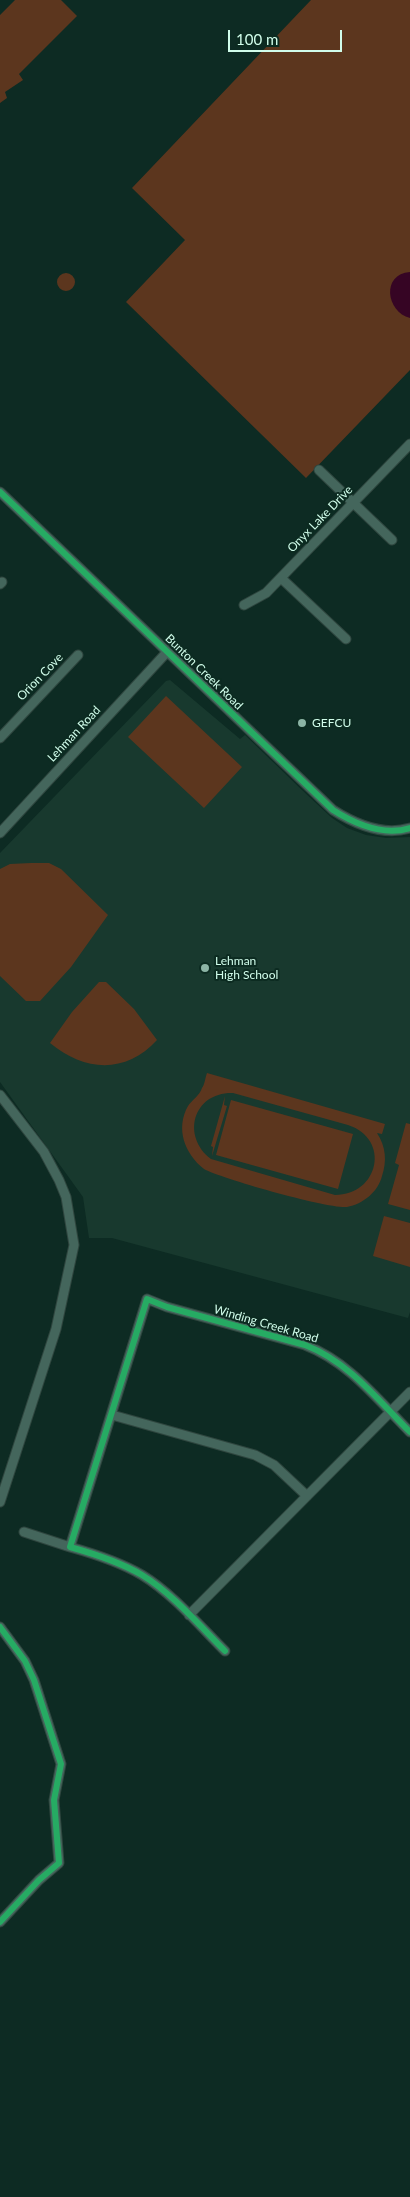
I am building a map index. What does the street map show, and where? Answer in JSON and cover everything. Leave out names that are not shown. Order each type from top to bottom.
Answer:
[{"type":"street","name":"Onyx Lake Drive","points":[[244,605],[266,593],[410,444]]},
{"type":"street","points":[[319,470],[392,540]]},
{"type":"street","name":"Bunton Creek Road","points":[[0,492],[332,810],[362,826],[401,830],[410,828]]},
{"type":"street","points":[[281,578],[346,639]]},
{"type":"street","name":"Lehman Road","points":[[2,826],[167,652]]},
{"type":"street","name":"Orion Cove","points":[[0,738],[78,655]]},
{"type":"street","points":[[0,1095],[44,1152],[59,1180],[66,1197],[74,1245],[56,1329],[0,1502]]},
{"type":"street","name":"Winding Creek Road","points":[[112,1415],[147,1299],[167,1307],[305,1345],[324,1353],[343,1365],[410,1432]]},
{"type":"street","points":[[189,1615],[410,1392]]},
{"type":"street","points":[[70,1547],[112,1415],[255,1455],[274,1465],[307,1496]]},
{"type":"street","points":[[24,1532],[121,1564],[143,1576],[189,1615],[225,1650]]},
{"type":"street","points":[[0,1627],[25,1661],[34,1680],[61,1764],[54,1800],[59,1863],[39,1880],[0,1922]]},
{"type":"shaded area","points":[[15,0],[61,0],[77,16],[19,74],[23,80],[5,92],[7,98],[0,103],[0,15]]},
{"type":"shaded area","points":[[311,0],[410,0],[410,370],[306,478],[126,302],[185,240],[132,188]]},
{"type":"shaded area","points":[[410,272],[410,318],[396,309],[390,293],[394,279],[401,274]]},
{"type":"shaded area","points":[[66,273],[72,276],[75,282],[72,288],[66,291],[60,288],[57,282],[60,276]]},
{"type":"shaded area","name":"Lehman High School","points":[[170,680],[240,739],[245,735],[332,818],[347,828],[366,835],[386,838],[410,837],[410,1312],[408,1318],[112,1238],[89,1238],[83,1197],[0,1082],[0,853],[166,681]]},
{"type":"shaded area","points":[[166,696],[242,767],[204,808],[128,737]]},
{"type":"shaded area","points":[[49,863],[61,869],[108,915],[71,967],[40,1001],[26,1001],[0,976],[0,869],[10,864]]},
{"type":"shaded area","points":[[99,982],[106,982],[134,1009],[157,1040],[145,1051],[119,1064],[91,1064],[77,1060],[63,1053],[50,1043],[72,1012]]},
{"type":"shaded area","points":[[207,1073],[385,1124],[382,1134],[377,1133],[384,1149],[385,1165],[377,1187],[359,1203],[347,1207],[336,1206],[276,1193],[204,1169],[187,1149],[182,1132],[182,1123],[188,1106],[204,1085]],"holes":[[[233,1093],[348,1125],[362,1132],[370,1142],[374,1153],[374,1165],[370,1177],[362,1186],[350,1193],[335,1195],[211,1159],[202,1150],[196,1139],[194,1128],[196,1117],[201,1107],[208,1100],[219,1095]]]},
{"type":"shaded area","points":[[225,1096],[224,1105],[227,1106],[212,1156],[213,1147],[211,1146]]},
{"type":"shaded area","points":[[231,1100],[353,1134],[338,1189],[216,1155]]},
{"type":"shaded area","points":[[406,1123],[410,1124],[410,1210],[388,1204],[399,1165],[395,1163]]},
{"type":"shaded area","points":[[384,1216],[410,1223],[410,1267],[373,1256]]},
{"type":"cycle path","points":[[0,492],[333,810],[360,824],[380,830],[390,831],[410,828]]},
{"type":"cycle path","points":[[225,1651],[175,1601],[142,1575],[125,1566],[70,1547],[147,1299],[167,1307],[305,1345],[321,1352],[362,1382],[410,1432]]},
{"type":"cycle path","points":[[0,1627],[25,1661],[34,1680],[61,1764],[54,1800],[59,1863],[39,1880],[0,1922]]},
{"type":"place","name":"GEFCU","points":[[302,723]]},
{"type":"place","name":"Lehman High School","points":[[205,968]]}]
